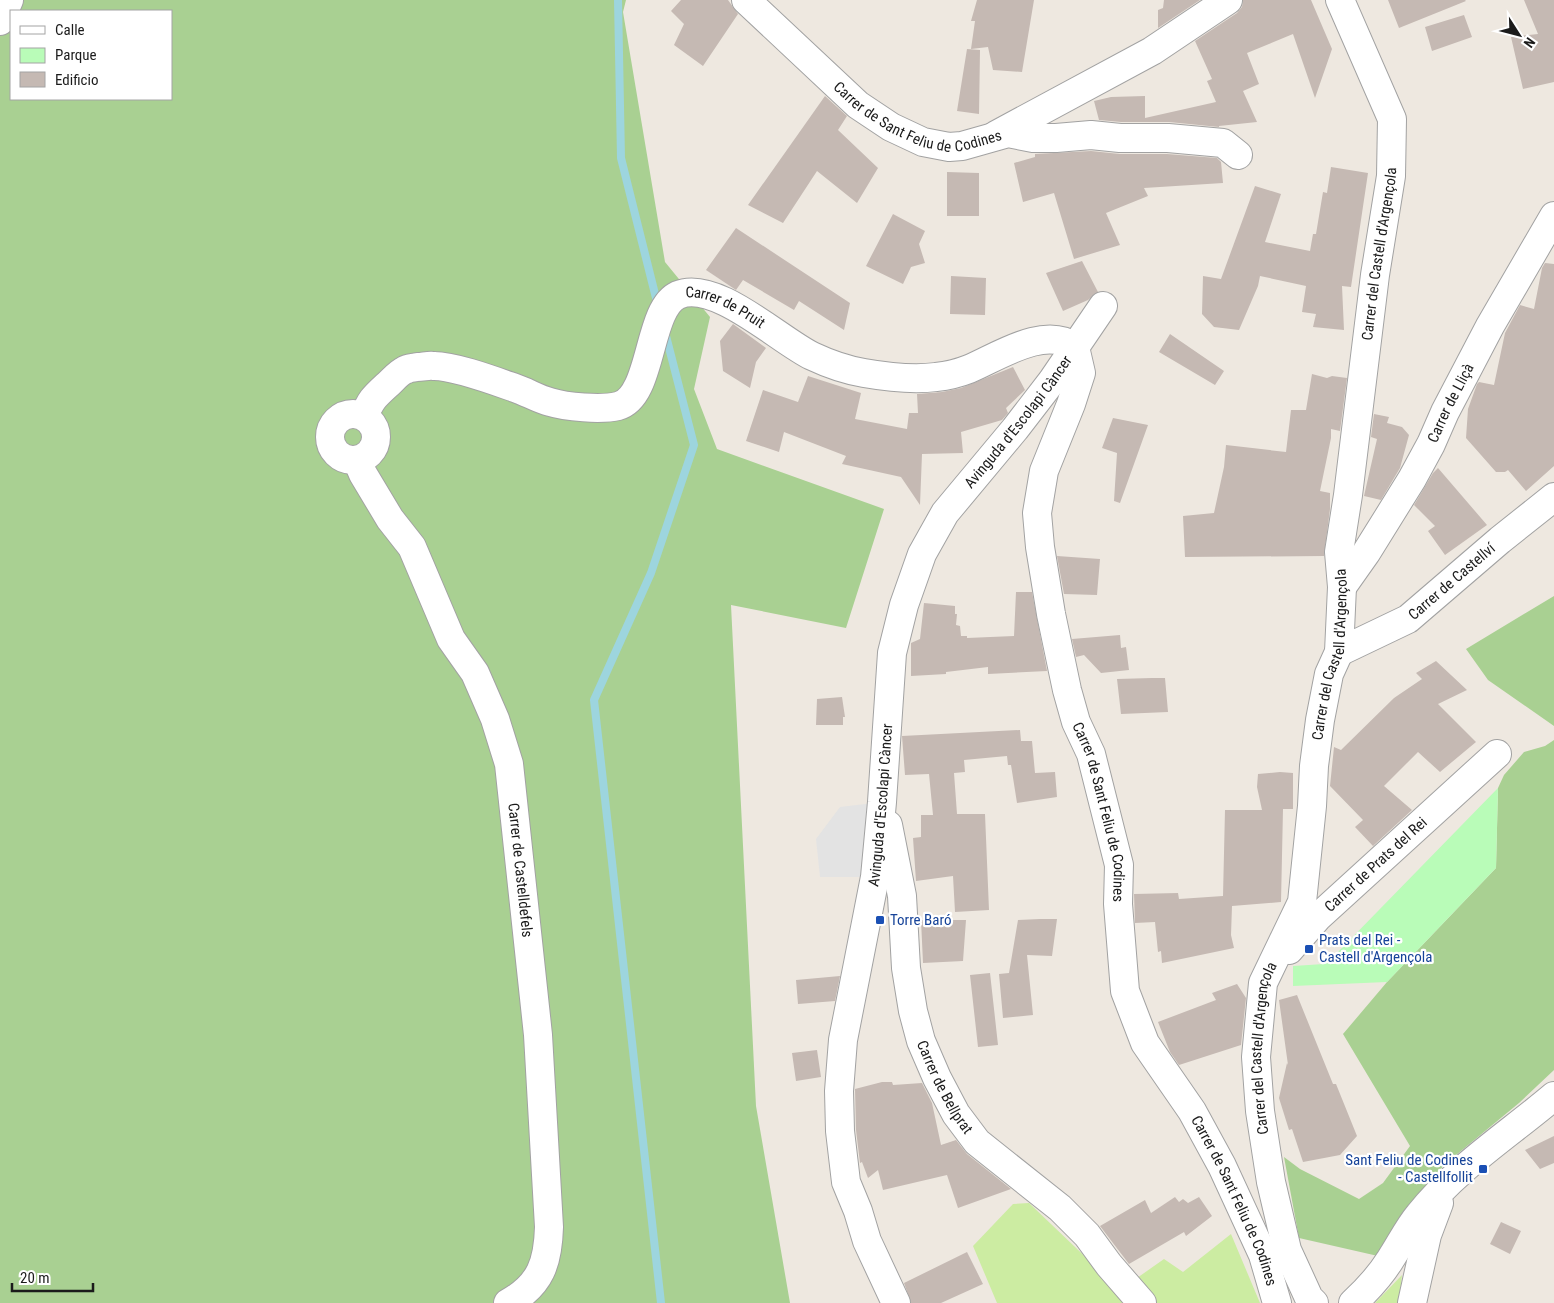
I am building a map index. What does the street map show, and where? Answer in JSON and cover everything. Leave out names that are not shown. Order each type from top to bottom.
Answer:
[{"type":"street","points":[[0,21],[9,0]]},
{"type":"street","name":"Carrer de Sant Feliu de Codines","points":[[746,0],[858,105],[890,127],[923,142],[949,147],[976,143],[992,136],[1008,133],[1033,138],[1091,135],[1223,143],[1238,155]]},
{"type":"street","points":[[992,136],[1030,118],[1152,51],[1228,0]]},
{"type":"street","name":"Carrer del Castell d'Argençola","points":[[1314,1303],[1309,1298],[1288,1250],[1271,1182],[1260,1111],[1256,1057],[1263,983],[1302,902],[1319,729],[1329,674],[1339,652],[1342,586],[1339,552],[1348,495],[1375,274],[1391,176],[1393,152],[1392,119],[1340,0]]},
{"type":"street","name":"Carrer de Lliçà","points":[[1342,586],[1366,553],[1412,479],[1432,444],[1445,412],[1490,326],[1554,216]]},
{"type":"street","name":"Carrer de Pruit","points":[[364,416],[370,401],[406,369],[434,366],[461,371],[515,388],[550,402],[572,406],[618,406],[630,399],[640,380],[664,309],[677,296],[696,292],[717,298],[737,308],[811,356],[837,367],[863,373],[902,378],[935,377],[967,370],[1018,346],[1044,340],[1067,341],[1075,347]]},
{"type":"street","points":[[1075,347],[1103,306]]},
{"type":"street","name":"Carrer de Sant Feliu de Codines","points":[[1075,347],[1081,373],[1071,404],[1044,471],[1037,513],[1040,547],[1051,614],[1067,690],[1076,722],[1091,754],[1119,865],[1118,904],[1125,991],[1145,1042],[1192,1111],[1222,1166],[1263,1255],[1278,1303]]},
{"type":"street","name":"Avinguda d'Escolapi Càncer","points":[[896,1303],[867,1241],[858,1211],[846,1182],[839,1111],[843,1040],[875,877],[892,653],[904,605],[922,554],[945,514],[1020,422],[1060,370],[1075,347]]},
{"type":"street","points":[[350,414],[364,416],[374,426],[376,433],[376,440],[370,453],[357,460],[342,457],[336,453],[330,438],[331,430],[338,419],[350,414]]},
{"type":"street","name":"Carrer de Castelldefels","points":[[357,460],[363,474],[390,519],[412,547],[450,639],[475,673],[495,719],[509,764],[538,1035],[549,1227],[548,1250],[538,1277],[518,1298],[508,1303]]},
{"type":"street","name":"Carrer de Castellví","points":[[1339,652],[1408,619],[1500,540],[1554,497]]},
{"type":"street","name":"Carrer de Prats del Rei","points":[[1263,983],[1317,918],[1497,754]]},
{"type":"street","name":"Carrer de Bellprat","points":[[882,802],[894,850],[902,896],[906,968],[913,1011],[921,1041],[937,1078],[956,1114],[976,1142],[1060,1208],[1087,1236],[1109,1266],[1142,1303]]},
{"type":"street","points":[[1353,1303],[1375,1282],[1418,1215],[1456,1175],[1554,1096]]},
{"type":"street","points":[[1412,1303],[1427,1235],[1439,1204],[1456,1175]]},
{"type":"green space","points":[[0,0],[626,0],[623,12],[665,262],[710,317],[694,389],[717,449],[884,509],[846,628],[731,605],[756,1106],[790,1303],[0,1303]]},
{"type":"green space","points":[[1554,596],[1554,726],[1488,680],[1466,649]]},
{"type":"green space","points":[[1554,740],[1554,1070],[1519,1103],[1444,1165],[1412,1204],[1378,1256],[1299,1238],[1284,1157],[1300,1169],[1359,1199],[1383,1183],[1410,1146],[1343,1034],[1387,982],[1496,868],[1498,788],[1504,775],[1524,752],[1545,746]]},
{"type":"green space","points":[[1498,788],[1496,868],[1387,982],[1293,986],[1293,966],[1324,964],[1338,952]]},
{"type":"green space","points":[[1029,1203],[1097,1268],[1124,1303],[997,1303],[973,1246],[1013,1204]]},
{"type":"green space","points":[[1231,1234],[1260,1303],[1156,1303],[1137,1278],[1164,1259],[1183,1272]]},
{"type":"green space","points":[[1402,1275],[1399,1303],[1375,1303]]},
{"type":"shaded area","points":[[882,802],[875,877],[820,877],[816,839],[840,807]]},
{"type":"building","points":[[681,0],[728,0],[738,14],[703,66],[674,45],[684,24],[671,11]]},
{"type":"building","points":[[977,0],[1034,0],[1022,72],[993,70],[988,47],[971,49],[975,21],[971,21]]},
{"type":"building","points":[[1164,0],[1200,0],[1158,28],[1158,10],[1163,8]]},
{"type":"building","points":[[1243,0],[1311,0],[1332,49],[1315,98],[1293,34],[1247,53],[1259,84],[1243,91],[1257,122],[1219,127],[1169,122],[1099,120],[1094,101],[1111,97],[1145,96],[1145,118],[1216,102],[1207,81],[1212,79],[1195,41],[1237,13],[1242,7]]},
{"type":"building","points":[[1388,0],[1465,0],[1466,1],[1399,28]]},
{"type":"building","points":[[1524,0],[1554,0],[1554,82],[1523,89],[1511,37],[1538,34]]},
{"type":"building","points":[[1464,15],[1472,37],[1432,51],[1425,27]]},
{"type":"building","points":[[967,49],[980,50],[979,114],[957,111]]},
{"type":"building","points":[[825,96],[847,116],[838,130],[878,168],[857,203],[817,171],[783,223],[748,205]]},
{"type":"building","points":[[1091,151],[1217,158],[1221,162],[1223,183],[1144,188],[1148,196],[1106,213],[1120,245],[1074,259],[1054,193],[1023,202],[1014,163],[1035,157],[1035,154]]},
{"type":"building","points":[[1331,167],[1368,173],[1351,287],[1342,286],[1344,330],[1313,327],[1316,314],[1302,312],[1306,286],[1260,276],[1258,286],[1239,330],[1214,327],[1202,314],[1203,276],[1221,279],[1255,186],[1281,194],[1265,242],[1310,251],[1313,234],[1316,234],[1323,192],[1327,193]]},
{"type":"building","points":[[947,172],[979,173],[979,216],[947,216]]},
{"type":"building","points":[[893,214],[925,231],[919,244],[925,263],[911,267],[903,284],[866,266]]},
{"type":"building","points":[[736,228],[850,303],[844,330],[799,301],[794,310],[743,280],[736,290],[706,270]]},
{"type":"building","points":[[1082,261],[1098,292],[1088,300],[1063,311],[1046,273]]},
{"type":"building","points":[[1545,263],[1554,264],[1554,466],[1526,491],[1508,470],[1496,472],[1466,438],[1468,409],[1479,382],[1494,385],[1505,333],[1520,305],[1534,309],[1542,268]]},
{"type":"building","points":[[951,276],[986,278],[985,315],[950,314]]},
{"type":"building","points":[[733,324],[766,348],[756,362],[750,388],[723,371],[720,341]]},
{"type":"building","points":[[1170,334],[1224,371],[1215,385],[1159,352]]},
{"type":"building","points":[[1013,367],[1025,390],[1006,408],[1008,413],[1002,420],[961,432],[963,453],[922,454],[920,505],[901,477],[842,464],[846,456],[784,432],[779,452],[746,441],[763,390],[798,402],[808,376],[861,393],[855,419],[907,429],[909,413],[918,413],[917,394],[961,388]]},
{"type":"building","points":[[1312,374],[1327,378],[1332,376],[1347,378],[1340,431],[1331,429],[1331,438],[1320,491],[1330,493],[1330,509],[1324,556],[1185,557],[1183,516],[1214,513],[1224,467],[1226,445],[1286,452],[1291,410],[1306,410]]},
{"type":"building","points":[[1374,414],[1389,417],[1387,423],[1402,427],[1409,435],[1400,468],[1381,500],[1364,496],[1377,439],[1371,437]]},
{"type":"building","points":[[1113,418],[1148,425],[1120,503],[1114,501],[1117,453],[1102,448]]},
{"type":"building","points":[[1438,468],[1487,525],[1445,555],[1428,531],[1435,526],[1414,505]]},
{"type":"building","points":[[1057,556],[1100,559],[1097,595],[1064,594]]},
{"type":"building","points":[[1016,592],[1032,592],[1047,671],[988,674],[988,667],[946,672],[946,674],[911,676],[911,643],[920,639],[924,603],[955,606],[955,614],[957,614],[956,625],[960,626],[961,636],[967,636],[967,638],[1014,636]]},
{"type":"building","points":[[1120,635],[1121,648],[1126,647],[1129,670],[1101,673],[1084,655],[1076,657],[1072,639]]},
{"type":"building","points":[[1436,661],[1467,690],[1438,704],[1476,742],[1440,772],[1418,752],[1384,786],[1412,810],[1373,846],[1355,827],[1363,820],[1330,786],[1334,747],[1341,750],[1394,698],[1422,679],[1416,673]]},
{"type":"building","points":[[1165,678],[1168,712],[1121,714],[1117,679]]},
{"type":"building","points":[[842,697],[845,717],[843,717],[843,725],[816,725],[817,699]]},
{"type":"building","points":[[1020,730],[1021,741],[1032,741],[1035,773],[1055,772],[1057,797],[1017,803],[1011,765],[1008,765],[1007,756],[964,760],[965,772],[954,773],[957,814],[985,814],[989,910],[955,912],[953,876],[916,881],[913,838],[921,837],[921,815],[933,815],[929,774],[905,775],[902,736]]},
{"type":"building","points":[[1293,773],[1293,809],[1283,809],[1281,902],[1232,906],[1231,935],[1234,948],[1162,963],[1161,951],[1158,952],[1155,922],[1135,923],[1134,894],[1178,893],[1179,899],[1223,896],[1225,810],[1262,810],[1257,787],[1258,774]]},
{"type":"building","points":[[1057,919],[1052,956],[1027,955],[1033,1015],[1003,1018],[999,974],[1009,973],[1018,920]]},
{"type":"building","points":[[921,920],[966,920],[963,961],[923,963]]},
{"type":"building","points":[[990,973],[998,1045],[978,1047],[970,975]]},
{"type":"building","points":[[840,976],[835,1001],[798,1004],[796,980]]},
{"type":"building","points":[[1237,984],[1246,998],[1241,1045],[1179,1065],[1170,1052],[1158,1022],[1216,1000],[1212,993]]},
{"type":"building","points":[[1297,995],[1333,1084],[1336,1084],[1357,1136],[1340,1155],[1303,1162],[1292,1129],[1289,1130],[1279,1098],[1287,1063],[1288,1065],[1279,1000]]},
{"type":"building","points":[[817,1050],[821,1077],[796,1081],[792,1053]]},
{"type":"building","points":[[882,1082],[892,1082],[893,1085],[922,1083],[932,1103],[941,1145],[956,1140],[967,1154],[1011,1189],[958,1208],[947,1175],[883,1190],[878,1170],[868,1178],[862,1162],[860,1163],[856,1130],[855,1089]]},
{"type":"building","points":[[1554,1136],[1554,1163],[1540,1169],[1525,1150]]},
{"type":"building","points":[[1175,1197],[1179,1202],[1183,1199],[1188,1203],[1199,1197],[1212,1216],[1186,1236],[1184,1232],[1129,1264],[1100,1226],[1145,1200],[1151,1213]]},
{"type":"building","points":[[1501,1222],[1521,1231],[1510,1254],[1490,1244]]},
{"type":"building","points":[[967,1252],[983,1284],[941,1303],[911,1303],[904,1283]]},
{"type":"waterway","points":[[618,0],[621,158],[658,306]]},
{"type":"waterway","points":[[661,1303],[594,700],[651,573],[694,445],[665,332]]},
{"type":"place","name":"Torre Baró","points":[[880,920]]},
{"type":"place","name":"Prats del Rei - Castell d'Argençola","points":[[1309,949]]},
{"type":"place","name":"Sant Feliu de Codines - Castellfollit","points":[[1483,1169]]}]
